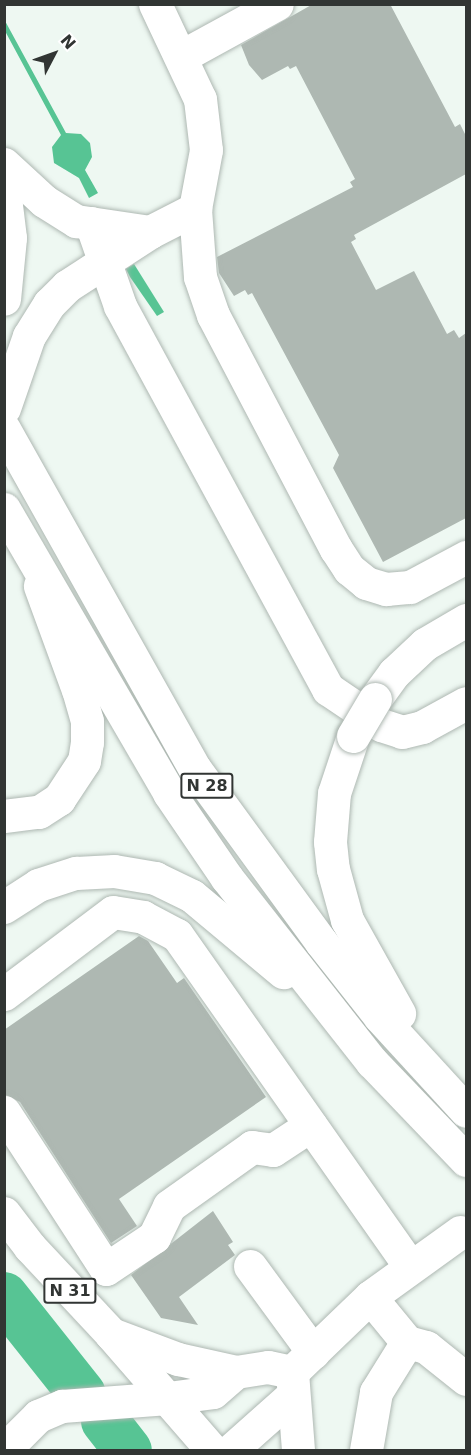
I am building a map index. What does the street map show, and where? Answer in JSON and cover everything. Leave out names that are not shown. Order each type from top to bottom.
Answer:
[{"type":"main road","points":[[155,4],[182,56],[200,99],[206,150],[195,209],[200,277],[213,315],[349,569],[366,583],[386,589],[410,587],[466,556]]},
{"type":"main road","points":[[182,56],[277,4]]},
{"type":"main road","points":[[4,164],[44,201],[76,221],[150,232]]},
{"type":"main road","points":[[4,189],[10,238],[4,299]]},
{"type":"main road","points":[[4,408],[29,336],[49,304],[67,286],[105,265],[150,232],[195,209]]},
{"type":"main road","points":[[91,223],[120,306],[327,689],[381,725],[402,732],[422,727],[466,703]]},
{"type":"main road","name":"N 28","points":[[11,442],[195,769],[321,942],[442,1087],[466,1111]]},
{"type":"main road","name":"N 28","points":[[4,509],[169,794],[227,878],[325,1006],[372,1062],[466,1160]]},
{"type":"main road","points":[[4,816],[39,812],[59,799],[84,761],[87,742],[87,721],[78,690],[26,548]]},
{"type":"main road","points":[[442,1087],[359,945],[338,895],[330,819],[336,783],[353,736],[375,699],[394,673],[425,644],[466,620]]},
{"type":"main road","points":[[4,907],[38,885],[76,873],[114,871],[155,878],[192,896],[325,1006]]},
{"type":"main road","points":[[4,994],[113,912],[142,918],[177,935],[410,1266]]},
{"type":"main road","points":[[4,1112],[106,1269],[154,1237],[169,1206],[252,1147],[273,1150],[311,1125]]},
{"type":"main road","name":"N 31","points":[[4,1213],[17,1244],[111,1334],[212,1450]]},
{"type":"main road","points":[[231,1450],[370,1297],[460,1232]]},
{"type":"main road","points":[[250,1266],[299,1373],[298,1450]]},
{"type":"main road","points":[[370,1297],[407,1342],[426,1347],[466,1379]]},
{"type":"main road","points":[[111,1334],[142,1348],[236,1372],[268,1367],[299,1373]]},
{"type":"main road","points":[[366,1450],[376,1392],[407,1342]]},
{"type":"main road","points":[[4,1450],[38,1416],[62,1406],[168,1398],[213,1392],[236,1372]]},
{"type":"shaded area","points":[[4,19],[66,133],[81,134],[90,143],[92,157],[85,170],[98,193],[89,198],[79,178],[54,163],[52,147],[61,135],[5,31]]},
{"type":"shaded area","points":[[134,264],[164,312],[157,316],[126,269]]},
{"type":"building","points":[[313,4],[390,4],[455,127],[460,124],[466,136],[466,174],[354,235],[356,239],[351,242],[376,290],[414,271],[447,334],[454,330],[459,338],[466,333],[466,518],[383,562],[333,468],[339,455],[252,293],[248,295],[245,290],[234,296],[219,273],[217,257],[353,187],[350,182],[355,179],[296,66],[290,69],[288,66],[262,80],[249,65],[241,45]]},
{"type":"building","points":[[139,936],[148,941],[177,983],[184,978],[266,1097],[119,1199],[137,1226],[111,1243],[20,1102],[4,1094],[4,1030]]},
{"type":"building","points":[[213,1211],[233,1242],[228,1245],[235,1255],[179,1297],[198,1325],[161,1318],[131,1275]]},
{"type":"waterway","points":[[4,1296],[82,1394]]},
{"type":"waterway","points":[[105,1421],[128,1450]]}]
